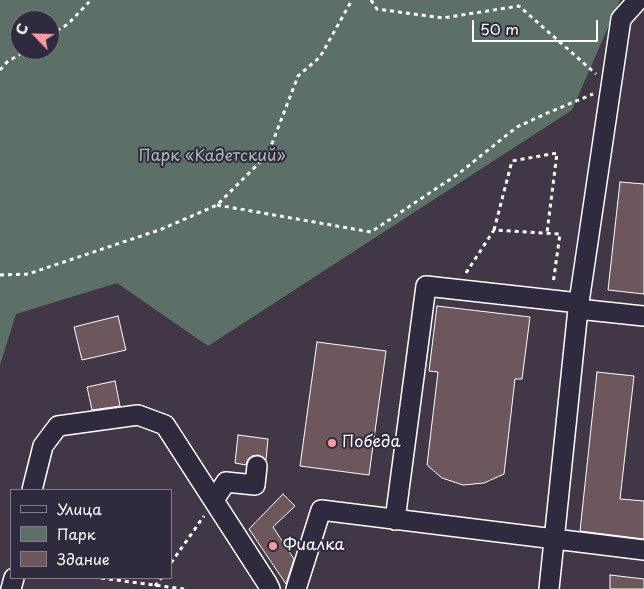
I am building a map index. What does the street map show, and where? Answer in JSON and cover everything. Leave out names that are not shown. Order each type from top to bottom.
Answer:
[{"type":"lane","points":[[549,589],[579,306],[610,87],[621,19],[638,0]]},
{"type":"lane","points":[[395,520],[426,286],[551,300],[644,316]]},
{"type":"lane","points":[[32,489],[43,446],[58,426],[138,415],[165,425],[270,589]]},
{"type":"lane","points":[[214,500],[226,482],[255,485],[257,466]]},
{"type":"lane","points":[[296,589],[322,510],[644,550]]},
{"type":"path","points":[[60,29],[68,24],[91,0]]},
{"type":"path","points":[[0,275],[28,274],[162,229],[217,205],[268,154],[298,76],[320,57],[352,0]]},
{"type":"path","points":[[217,205],[371,232],[458,174],[517,127],[610,87],[519,6],[443,18],[377,9],[370,0]]},
{"type":"path","points":[[0,70],[10,60]]},
{"type":"path","points":[[455,289],[494,230],[512,161],[557,153],[547,234]]},
{"type":"path","points":[[494,230],[560,234],[551,300]]},
{"type":"path","points":[[172,561],[214,500]]},
{"type":"path","points":[[107,579],[184,589]]},
{"type":"path","points":[[155,586],[160,579]]},
{"type":"green space","name":"Парк «Кадетский»","points":[[0,0],[620,0],[572,110],[208,346],[117,283],[16,314],[0,365]]},
{"type":"building","points":[[620,182],[644,184],[644,294],[608,290]]},
{"type":"building","points":[[437,306],[530,317],[522,379],[515,379],[504,474],[484,483],[463,485],[442,478],[427,465],[438,372],[429,371]]},
{"type":"building","points":[[118,316],[126,350],[82,360],[74,327]]},
{"type":"building","points":[[317,342],[386,351],[369,475],[300,466]]},
{"type":"building","points":[[597,372],[634,376],[620,499],[644,501],[644,539],[580,531]]},
{"type":"building","points":[[115,381],[120,406],[92,410],[87,387]]},
{"type":"building","points":[[238,435],[268,439],[266,460],[258,455],[248,459],[246,465],[235,463]]},
{"type":"building","name":"Фиалка","points":[[283,494],[295,506],[273,527],[294,559],[286,584],[249,529]]},
{"type":"building","points":[[610,575],[644,579],[644,589],[610,589]]},
{"type":"place","name":"Победа","points":[[332,443]]},
{"type":"place","name":"Фиалка","points":[[273,546]]}]
